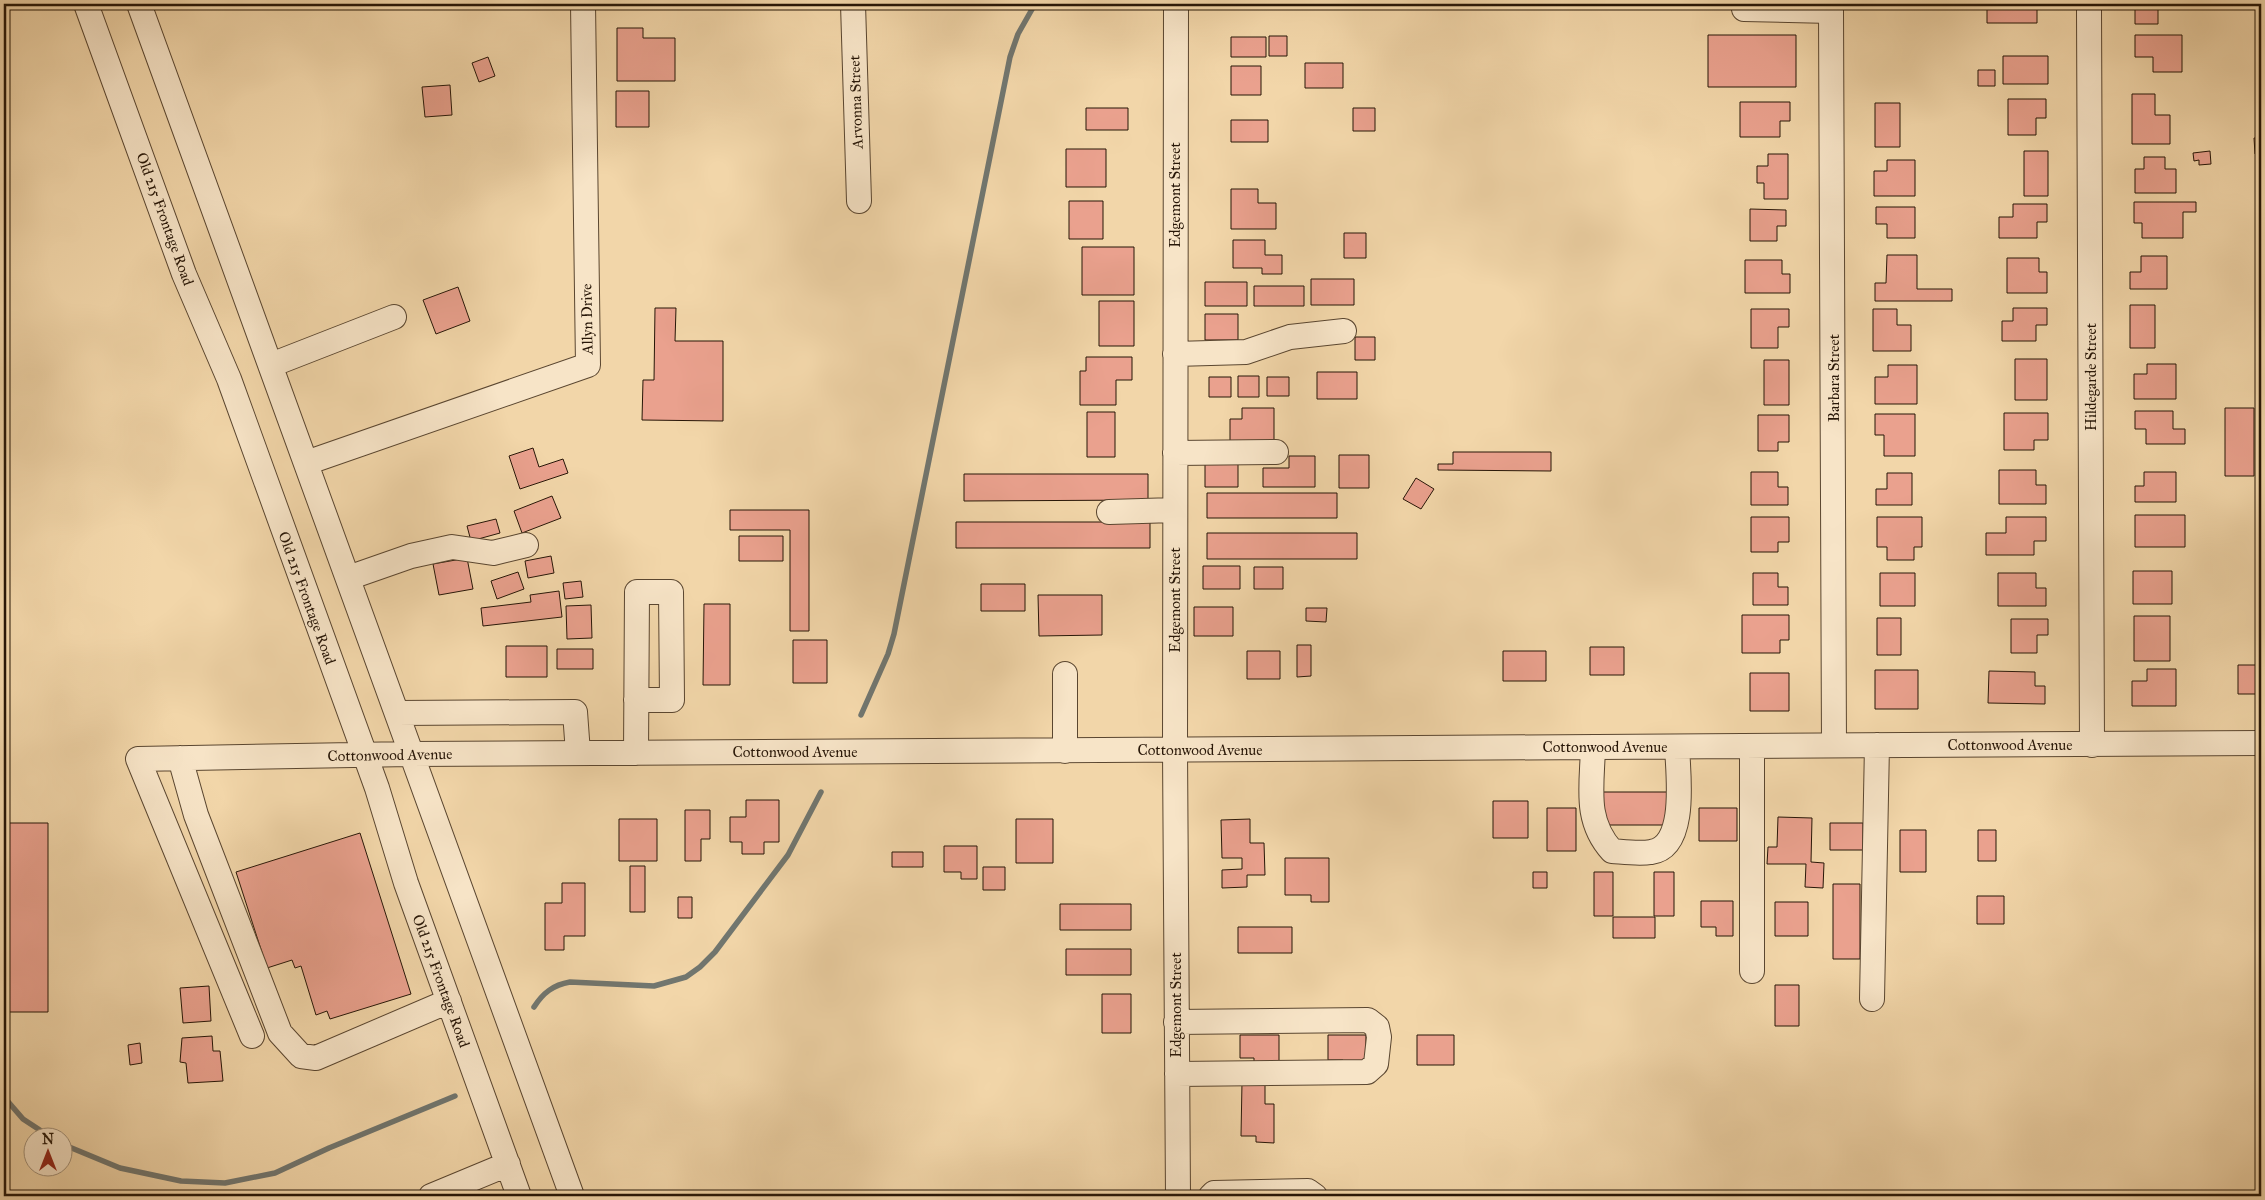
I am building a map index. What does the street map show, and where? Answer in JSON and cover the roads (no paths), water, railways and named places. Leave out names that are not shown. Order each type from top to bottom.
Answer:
[{"type":"street","name":"Old 215 Frontage Road","points":[[86,4],[184,274],[229,379],[364,756],[406,883],[519,1196]]},
{"type":"street","points":[[139,4],[572,1196]]},
{"type":"street","name":"Allyn Drive","points":[[306,463],[588,365],[584,4]]},
{"type":"street","name":"Arvonna Street","points":[[853,4],[859,201]]},
{"type":"street","name":"Edgemont Street","points":[[1176,4],[1175,750],[1178,1196]]},
{"type":"street","name":"Barbara Street","points":[[1744,9],[1831,11],[1834,745]]},
{"type":"street","name":"Hildegarde Street","points":[[2089,9],[2092,745]]},
{"type":"street","points":[[270,365],[394,317]]},
{"type":"street","points":[[1175,354],[1246,352],[1290,337],[1344,331]]},
{"type":"street","points":[[1175,453],[1276,452]]},
{"type":"street","points":[[1109,512],[1175,510]]},
{"type":"street","points":[[348,578],[411,556],[452,546],[493,553],[526,545]]},
{"type":"street","points":[[1065,674],[1065,751]]},
{"type":"street","points":[[636,700],[636,753]]},
{"type":"street","points":[[397,713],[575,712],[578,753]]},
{"type":"street","name":"Cottonwood Avenue","points":[[252,1036],[138,759],[410,754],[2261,743]]},
{"type":"street","points":[[1872,999],[1877,745]]},
{"type":"street","points":[[1752,746],[1752,971]]},
{"type":"street","points":[[1593,747],[1592,807],[1594,824],[1601,839],[1612,852],[1653,852],[1667,844],[1676,829],[1678,807],[1677,747]]},
{"type":"street","points":[[180,758],[196,814],[280,1033],[300,1056],[316,1058],[449,1002]]},
{"type":"street","points":[[1176,1022],[1368,1020],[1377,1027],[1379,1037],[1376,1064],[1367,1072],[1177,1074]]},
{"type":"street","points":[[431,1196],[508,1164]]},
{"type":"street","points":[[1211,1196],[1214,1193],[1308,1192],[1315,1196]]},
{"type":"waterway","points":[[861,715],[888,654],[894,634],[1010,57],[1018,34],[1035,4]]},
{"type":"waterway","points":[[534,1007],[549,990],[564,983],[654,986],[686,977],[700,967],[715,952],[788,855],[821,792]]},
{"type":"waterway","points":[[72,1148],[120,1168],[181,1181],[225,1183],[275,1173],[329,1148],[455,1096]]},
{"type":"waterway","points":[[4,1097],[23,1119],[37,1128]]}]
